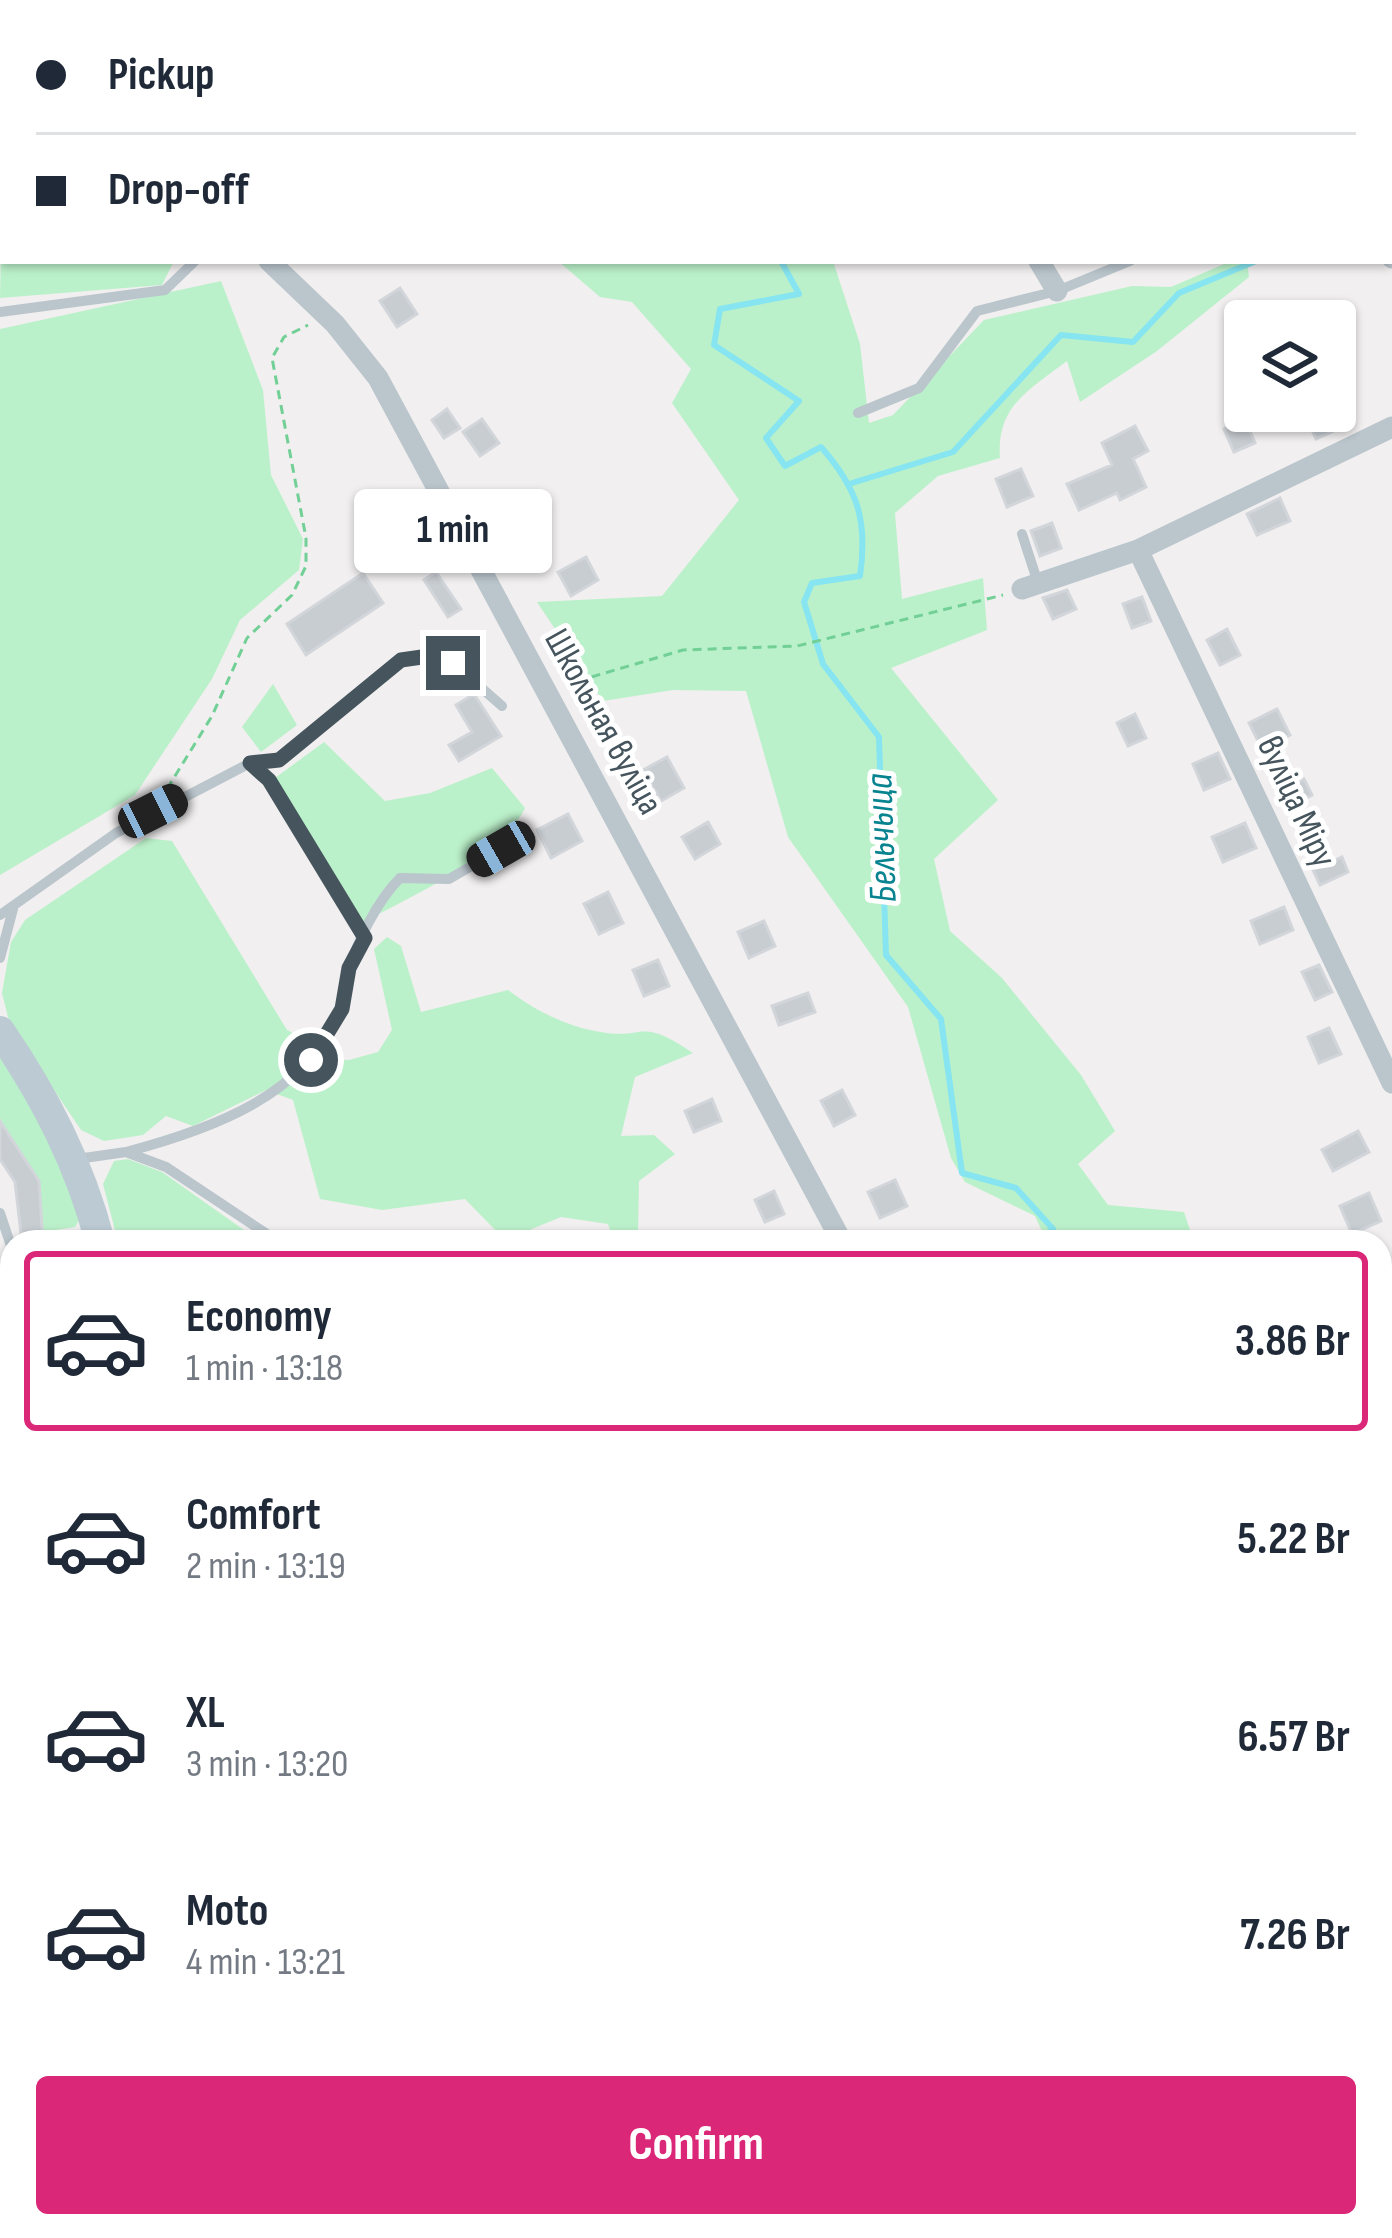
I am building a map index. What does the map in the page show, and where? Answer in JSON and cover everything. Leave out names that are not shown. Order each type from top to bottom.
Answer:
[{"type":"street","name":"Школьная вуліца","points":[[271,264],[335,324],[370,366],[419,449],[836,1230]]},
{"type":"street","points":[[1041,264],[1057,291]]},
{"type":"street","points":[[1030,586],[1138,550],[1392,427]]},
{"type":"street","name":"вуліца Міру","points":[[1138,550],[1392,1083]]},
{"type":"street","points":[[0,1031],[74,1160],[96,1230]]},
{"type":"lane","points":[[0,312],[165,290],[192,264]]},
{"type":"lane","points":[[858,412],[919,388],[977,311],[1057,291],[1123,264]]},
{"type":"lane","points":[[1022,535],[1030,586]]},
{"type":"lane","points":[[0,915],[153,811],[250,763],[279,760],[401,660],[429,656],[453,663],[502,706]]},
{"type":"lane","points":[[250,763],[269,780],[365,938]]},
{"type":"lane","points":[[74,1160],[186,1136],[254,1106],[311,1060],[342,1009],[349,968],[384,894],[400,878],[449,879],[501,849]]},
{"type":"lane","points":[[0,958],[14,908]]},
{"type":"lane","points":[[126,1152],[166,1167],[261,1230]]},
{"type":"path","points":[[153,811],[212,716],[247,638],[302,583],[306,538],[272,358],[296,329],[335,324]]},
{"type":"path","points":[[534,669],[588,679],[683,650],[797,646],[1030,586]]},
{"type":"green space","points":[[1,264],[172,264],[162,285],[0,298]]},
{"type":"green space","points":[[562,264],[834,264],[860,344],[869,423],[893,415],[984,320],[1132,286],[1171,287],[1224,264],[1247,264],[1249,277],[1157,351],[1080,402],[1067,361],[1009,412],[1000,458],[938,476],[895,513],[902,599],[983,578],[987,630],[891,668],[998,800],[934,859],[950,931],[1002,978],[1081,1075],[1115,1131],[1078,1164],[1108,1205],[1184,1212],[1190,1230],[1041,1230],[1035,1216],[965,1182],[951,1158],[908,1007],[788,837],[746,691],[673,690],[603,701],[537,602],[662,596],[739,500],[672,403],[691,369],[632,302],[600,297]]},
{"type":"green space","points":[[221,281],[263,390],[271,475],[303,539],[299,570],[240,620],[212,679],[135,795],[0,875],[0,329]]},
{"type":"green space","points":[[273,684],[297,725],[261,752],[242,727]]},
{"type":"green space","points":[[324,742],[385,801],[430,793],[492,768],[525,808],[514,825],[476,858],[361,923],[275,778]]},
{"type":"green space","points":[[146,838],[172,841],[287,1030],[311,1042],[321,1059],[349,1060],[378,1052],[392,1030],[374,949],[387,937],[401,946],[421,1012],[508,990],[571,1025],[612,1034],[651,1032],[693,1053],[635,1077],[621,1136],[654,1135],[675,1154],[639,1181],[638,1230],[610,1230],[608,1224],[561,1217],[529,1230],[495,1230],[465,1199],[382,1210],[320,1199],[293,1100],[266,1090],[193,1126],[166,1116],[143,1135],[104,1141],[81,1130],[10,1025],[2,993],[11,942],[25,920]]},
{"type":"green space","points":[[0,1052],[41,1119],[80,1219],[75,1227],[42,1230],[39,1181],[0,1121]]},
{"type":"green space","points":[[128,1159],[162,1172],[244,1230],[115,1230],[103,1184],[114,1161]]},
{"type":"building","points":[[400,288],[417,314],[397,327],[380,301]]},
{"type":"building","points":[[447,409],[460,428],[444,438],[432,420]]},
{"type":"building","points":[[482,419],[499,443],[480,456],[463,432]]},
{"type":"building","points":[[1135,426],[1148,451],[1133,459],[1146,487],[1120,500],[1117,493],[1079,510],[1067,484],[1112,465],[1102,443]]},
{"type":"building","points":[[1225,432],[1250,432],[1255,443],[1234,452]]},
{"type":"building","points":[[1021,469],[1033,496],[1007,507],[996,479]]},
{"type":"building","points":[[529,492],[544,515],[525,527],[511,503]]},
{"type":"building","points":[[1280,498],[1290,521],[1257,535],[1247,514]]},
{"type":"building","points":[[1052,523],[1061,548],[1040,556],[1031,531]]},
{"type":"building","points":[[586,557],[598,580],[571,596],[558,572]]},
{"type":"building","points":[[436,572],[461,609],[448,617],[424,580]]},
{"type":"building","points":[[363,573],[383,603],[306,655],[287,624]]},
{"type":"building","points":[[1067,590],[1076,609],[1053,619],[1043,598]]},
{"type":"building","points":[[1142,597],[1151,621],[1132,628],[1123,604]]},
{"type":"building","points":[[1227,629],[1240,655],[1220,665],[1207,640]]},
{"type":"building","points":[[474,694],[501,736],[459,761],[449,745],[472,732],[456,705]]},
{"type":"building","points":[[1277,709],[1290,735],[1262,749],[1249,723]]},
{"type":"building","points":[[1135,714],[1146,738],[1128,746],[1117,723]]},
{"type":"building","points":[[1218,753],[1230,779],[1204,790],[1193,764]]},
{"type":"building","points":[[667,757],[684,788],[661,801],[643,770]]},
{"type":"building","points":[[1304,779],[1312,795],[1287,808],[1279,792]]},
{"type":"building","points":[[568,814],[582,841],[551,858],[537,830]]},
{"type":"building","points":[[708,822],[720,844],[695,859],[682,837]]},
{"type":"building","points":[[1245,823],[1256,848],[1223,862],[1212,837]]},
{"type":"building","points":[[1342,857],[1348,872],[1320,885],[1313,870]]},
{"type":"building","points":[[608,892],[623,923],[599,934],[584,904]]},
{"type":"building","points":[[1284,907],[1293,930],[1260,944],[1251,921]]},
{"type":"building","points":[[764,921],[775,946],[749,958],[738,932]]},
{"type":"building","points":[[658,960],[669,986],[644,996],[633,970]]},
{"type":"building","points":[[1319,965],[1332,992],[1315,1000],[1302,972]]},
{"type":"building","points":[[808,993],[815,1012],[779,1025],[772,1006]]},
{"type":"building","points":[[1329,1028],[1341,1054],[1319,1063],[1308,1037]]},
{"type":"building","points":[[842,1090],[855,1115],[834,1126],[821,1101]]},
{"type":"building","points":[[712,1099],[721,1121],[694,1132],[685,1111]]},
{"type":"building","points":[[0,1121],[39,1181],[42,1230],[21,1230],[15,1182],[0,1159]]},
{"type":"building","points":[[1358,1131],[1369,1152],[1333,1171],[1322,1150]]},
{"type":"building","points":[[895,1180],[907,1206],[880,1218],[868,1192]]},
{"type":"building","points":[[774,1191],[784,1214],[765,1222],[755,1200]]},
{"type":"building","points":[[1369,1193],[1381,1221],[1350,1230],[1340,1206]]},
{"type":"waterway","name":"Бельчыца","points":[[783,264],[799,294],[720,309],[714,345],[799,401],[766,438],[785,466],[821,447],[852,492],[861,522],[860,576],[812,583],[804,602],[823,664],[879,737],[886,955],[941,1019],[962,1173],[1016,1188],[1052,1230]]},
{"type":"waterway","points":[[852,483],[953,452],[1061,335],[1133,342],[1179,293],[1249,264]]},
{"type":"route","points":[[311,1060],[342,1009],[349,968],[365,938],[269,780],[250,763],[279,760],[401,660],[429,656],[453,663]]}]
